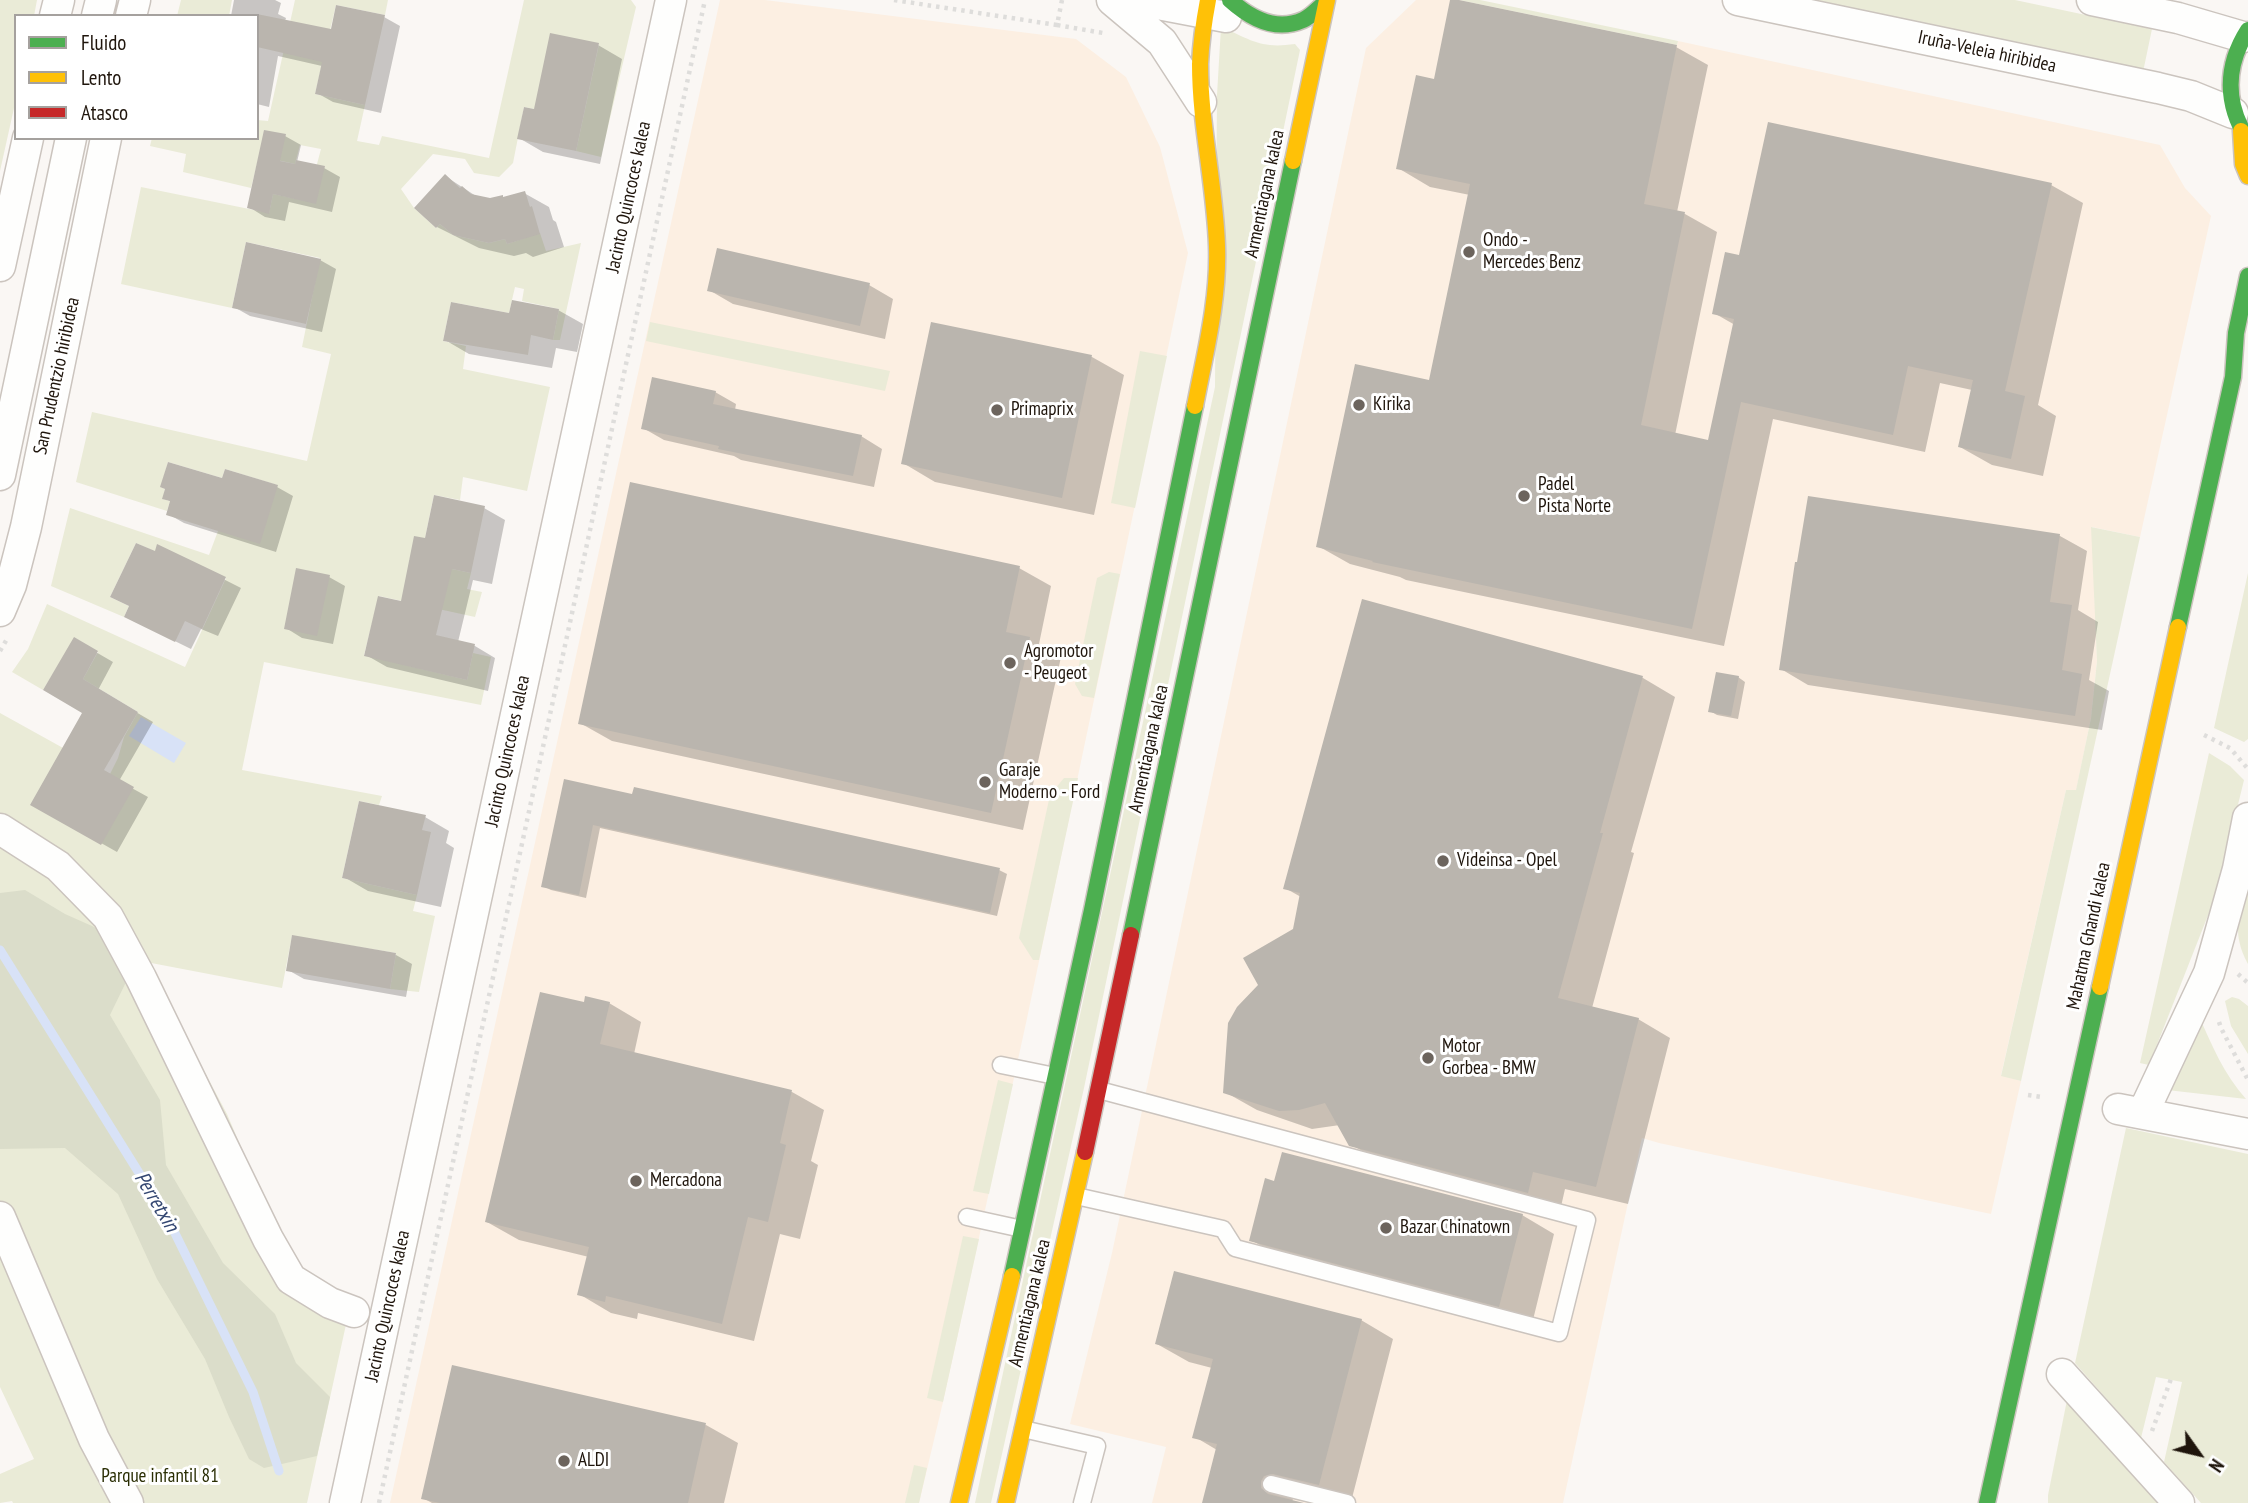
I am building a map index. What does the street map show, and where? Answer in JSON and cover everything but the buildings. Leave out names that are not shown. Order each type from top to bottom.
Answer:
[{"type":"main road","name":"Armentiagana kalea","points":[[1260,22],[1282,24],[1304,20],[1327,1]]},
{"type":"main road","name":"Armentiagana kalea","points":[[1006,1503],[1099,1090],[1327,1]]},
{"type":"main road","name":"Armentiagana kalea","points":[[959,1503],[1022,1229],[1126,744],[1213,315],[1217,246],[1201,102],[1199,52],[1214,4]]},
{"type":"main road","points":[[2247,30],[2232,61],[2229,87],[2241,128],[2243,164],[2248,176]]},
{"type":"main road","name":"Mahatma Ghandi kalea","points":[[1987,1503],[2233,377],[2236,333],[2248,276]]},
{"type":"main road","name":"Mahatma Ghandi kalea","points":[[2233,377],[2248,350]]},
{"type":"street","name":"Jacinto Quincoces kalea","points":[[345,1503],[671,0]]},
{"type":"street","points":[[1112,0],[1162,43],[1201,102]]},
{"type":"street","points":[[1137,0],[1214,4],[1260,22]]},
{"type":"street","name":"Iruña-Veleia hiribidea","points":[[1738,0],[2192,96],[2241,128]]},
{"type":"street","points":[[2092,0],[2247,30]]},
{"type":"street","points":[[0,266],[28,140]]},
{"type":"street","name":"San Prudentzio hiribidea","points":[[0,475],[71,140]]},
{"type":"street","name":"San Prudentzio hiribidea","points":[[0,611],[11,585],[26,527],[106,140]]},
{"type":"street","points":[[2248,818],[2238,869],[2209,973],[2130,1112],[2248,1134]]},
{"type":"street","points":[[0,829],[58,866],[108,917],[141,978],[268,1239],[292,1279],[330,1303],[354,1312]]},
{"type":"street","points":[[0,1217],[94,1439],[128,1503]]},
{"type":"street","points":[[2062,1374],[2179,1503]]},
{"type":"lane","points":[[1001,1065],[1055,1076]]},
{"type":"lane","points":[[1076,1196],[1223,1228],[1235,1248],[1559,1334],[1587,1220],[1099,1090]]},
{"type":"lane","points":[[967,1217],[1022,1229]]},
{"type":"lane","points":[[1023,1429],[1097,1446],[1082,1503]]},
{"type":"lane","points":[[1271,1485],[1346,1503]]},
{"type":"path","points":[[379,1503],[705,0]]},
{"type":"path","points":[[894,0],[1108,35]]},
{"type":"path","points":[[1057,25],[1062,0]]},
{"type":"path","points":[[2204,735],[2230,748],[2248,769]]},
{"type":"path","points":[[2209,973],[2221,1028],[2248,1080]]},
{"type":"path","points":[[2141,1461],[2171,1379]]},
{"type":"shaded area","points":[[720,0],[765,0],[1076,39],[1126,77],[1160,147],[1188,253],[1026,1023],[943,1402],[919,1503],[390,1503]]},
{"type":"shaded area","points":[[1416,0],[1459,0],[1677,45],[1678,41],[2160,145],[2185,188],[2211,216],[2140,537],[2092,527],[2097,661],[2091,718],[2076,791],[2066,790],[2001,1075],[2021,1081],[1991,1214],[1642,1138],[1563,1503],[1152,1503],[1166,1447],[1070,1424],[1112,1253],[1366,48]]},
{"type":"green space","points":[[0,0],[37,0],[34,14],[14,14],[14,108],[0,171]]},
{"type":"green space","points":[[181,0],[232,0],[229,14],[178,14]]},
{"type":"green space","name":"Parque infantil 81","points":[[295,0],[388,0],[385,15],[336,5],[315,94],[365,105],[357,141],[379,145],[382,136],[489,158],[524,0],[631,0],[636,7],[601,157],[576,151],[599,44],[534,109],[524,107],[513,163],[499,177],[474,173],[465,159],[433,154],[401,189],[414,208],[436,228],[440,224],[453,235],[489,243],[505,239],[507,244],[540,233],[546,251],[581,243],[560,340],[553,340],[559,309],[522,301],[524,289],[515,287],[509,313],[451,302],[443,341],[466,346],[463,369],[550,387],[527,491],[463,477],[460,500],[434,495],[425,538],[409,560],[471,573],[467,589],[482,592],[475,617],[379,596],[364,655],[467,680],[473,653],[491,657],[481,705],[264,662],[242,770],[382,796],[379,805],[359,801],[342,878],[417,895],[413,911],[435,916],[419,992],[390,989],[396,953],[292,936],[282,988],[146,962],[227,1114],[289,1260],[303,1276],[352,1297],[307,1503],[0,1503],[0,1474],[34,1459],[0,1387],[0,713],[110,774],[124,737],[138,712],[83,679],[98,652],[75,638],[43,690],[12,672],[28,649],[47,604],[185,667],[226,578],[136,543],[110,597],[129,606],[124,617],[51,586],[70,508],[209,555],[218,531],[277,485],[225,469],[222,478],[168,462],[161,487],[165,489],[163,499],[170,501],[167,511],[76,482],[92,412],[307,461],[331,354],[302,347],[320,258],[246,242],[232,308],[121,284],[141,187],[269,213],[273,194],[316,203],[317,164],[321,149],[300,145],[295,164],[259,156],[251,188],[183,172],[186,154],[150,146],[152,140],[259,140],[259,120],[268,121]]},
{"type":"green space","points":[[1459,0],[1480,0],[1678,41],[1677,45]]},
{"type":"green space","points":[[1809,0],[2015,0],[2152,29],[2143,72]]},
{"type":"green space","points":[[1221,27],[1256,42],[1273,45],[1295,44],[1300,50],[1084,1088],[991,1503],[975,1503],[1215,387],[1217,95]]},
{"type":"green space","points":[[650,322],[890,371],[885,391],[646,341]]},
{"type":"green space","points":[[1140,351],[1167,356],[1135,508],[1111,503]]},
{"type":"green space","points":[[2091,527],[2140,537],[2021,1081],[2001,1076],[2066,790],[2076,790],[2091,718],[2097,661]]},
{"type":"green space","points":[[1109,572],[1120,574],[1094,698],[1082,696],[1075,684],[1097,578]]},
{"type":"green space","points":[[2248,573],[2248,739],[2244,742],[2214,728]]},
{"type":"green space","points":[[2209,753],[2230,766],[2244,780],[2216,895],[2149,1065],[2140,1063]]},
{"type":"green space","points":[[1064,778],[1078,778],[1039,960],[1033,960],[1019,938],[1050,795]]},
{"type":"green space","points":[[2248,883],[2248,964],[2240,942],[2238,923]]},
{"type":"green space","points":[[25,890],[65,914],[101,930],[127,980],[110,1015],[160,1100],[166,1165],[223,1263],[275,1314],[296,1363],[330,1397],[317,1456],[264,1468],[249,1459],[205,1359],[157,1279],[118,1194],[65,1148],[0,1149],[0,893]]},
{"type":"green space","points":[[2232,997],[2248,1006],[2248,1054],[2231,1026],[2225,1001]]},
{"type":"green space","points":[[2199,1016],[2225,1070],[2246,1099],[2167,1090]]},
{"type":"green space","points":[[998,1080],[1013,1084],[989,1194],[973,1191]]},
{"type":"green space","points":[[2126,1128],[2248,1154],[2248,1503],[2201,1503],[2164,1462],[2182,1382],[2156,1377],[2141,1438],[2075,1363]]},
{"type":"green space","points":[[963,1236],[979,1239],[943,1402],[927,1398]]},
{"type":"green space","points":[[2068,1395],[2164,1503],[2048,1503]]},
{"type":"green space","points":[[914,1465],[927,1468],[919,1503],[905,1503]]},
{"type":"water","points":[[141,717],[186,743],[174,763],[129,736]]},
{"type":"waterway","name":"Perretxin","points":[[0,950],[169,1221],[253,1392],[279,1471]]},
{"type":"traffic: fast","points":[[1230,0],[1246,12],[1273,24],[1306,19],[1326,2]]},
{"type":"traffic: fast","points":[[2248,30],[2235,57],[2231,85],[2235,113],[2248,140]]},
{"type":"traffic: fast","points":[[1131,935],[1293,161]]},
{"type":"traffic: fast","points":[[2178,627],[2233,377],[2236,333],[2248,276]]},
{"type":"traffic: fast","points":[[1012,1276],[1092,910],[1195,406]]},
{"type":"traffic: fast","points":[[1987,1503],[2100,987]]},
{"type":"traffic: slow","points":[[1195,406],[1210,326],[1217,266],[1216,223],[1200,64],[1208,0]]},
{"type":"traffic: slow","points":[[1293,161],[1327,0]]},
{"type":"traffic: slow","points":[[2241,131],[2243,164],[2248,176]]},
{"type":"traffic: slow","points":[[2100,987],[2178,627]]},
{"type":"traffic: slow","points":[[1006,1503],[1085,1152]]},
{"type":"traffic: slow","points":[[959,1503],[1012,1276]]},
{"type":"traffic: jam","points":[[1085,1152],[1131,935]]},
{"type":"place","name":"Ondo - Mercedes Benz","points":[[1469,252]]},
{"type":"place","name":"Kirika","points":[[1359,405]]},
{"type":"place","name":"Primaprix","points":[[997,410]]},
{"type":"place","name":"Padel Pista Norte","points":[[1524,496]]},
{"type":"place","name":"Agromotor - Peugeot","points":[[1010,663]]},
{"type":"place","name":"Garaje Moderno - Ford","points":[[985,782]]},
{"type":"place","name":"Videinsa - Opel","points":[[1443,861]]},
{"type":"place","name":"Motor Gorbea - BMW","points":[[1428,1058]]},
{"type":"place","name":"Mercadona","points":[[636,1181]]},
{"type":"place","name":"Bazar Chinatown","points":[[1386,1228]]},
{"type":"place","name":"ALDI","points":[[564,1461]]}]
